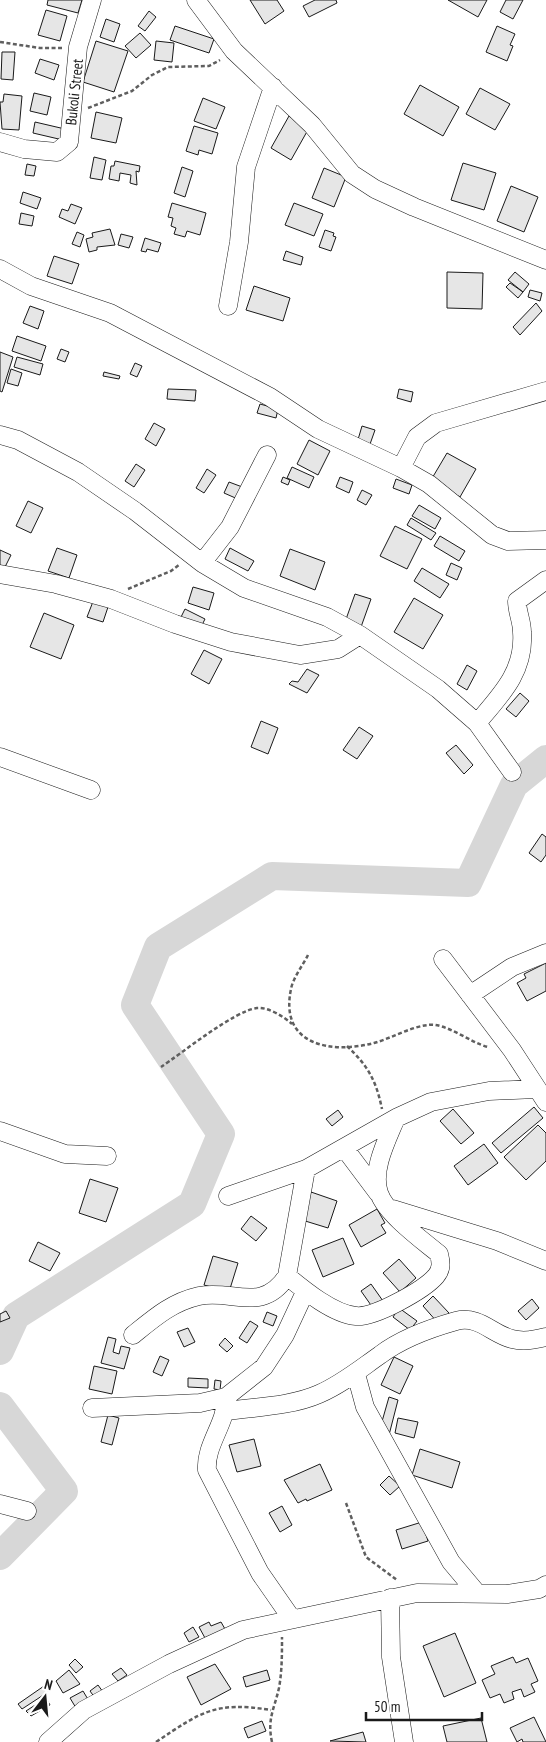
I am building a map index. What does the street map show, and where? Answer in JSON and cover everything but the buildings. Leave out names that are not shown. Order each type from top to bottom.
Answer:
[{"type":"street","name":"Bukoli Street","points":[[0,142],[24,149],[58,152],[69,142],[78,47],[92,0]]},
{"type":"street","points":[[196,0],[234,51],[312,125],[352,174],[375,189],[546,260]]},
{"type":"street","points":[[228,306],[239,242],[246,167],[273,87]]},
{"type":"street","points":[[0,268],[31,286],[110,313],[270,397],[334,437],[401,468],[429,484],[492,535],[508,541],[546,540]]},
{"type":"street","points":[[401,468],[417,437],[436,422],[546,391]]},
{"type":"street","points":[[0,435],[18,440],[78,472],[135,510],[197,559],[244,588],[328,617],[360,635],[438,689],[477,723],[512,772]]},
{"type":"street","points":[[197,559],[230,527],[266,455]]},
{"type":"street","points":[[0,574],[56,584],[111,598],[175,624],[231,642],[300,656],[338,649],[360,635]]},
{"type":"street","points":[[477,723],[506,690],[515,675],[522,652],[522,630],[517,601],[546,580]]},
{"type":"street","points":[[0,756],[91,790]]},
{"type":"street","points":[[470,995],[512,967],[546,953]]},
{"type":"street","points":[[443,959],[512,1050],[541,1096]]},
{"type":"street","points":[[228,1196],[306,1170],[346,1149],[391,1121],[431,1102],[489,1091],[541,1096]]},
{"type":"street","points":[[382,1200],[378,1172],[391,1121]]},
{"type":"street","points":[[0,1131],[65,1154],[107,1156]]},
{"type":"street","points":[[287,1276],[305,1292],[339,1310],[354,1316],[365,1316],[392,1307],[437,1275],[442,1264],[439,1254],[382,1200],[346,1149]]},
{"type":"street","points":[[133,1335],[160,1312],[182,1300],[201,1296],[251,1298],[266,1296],[279,1288],[287,1276],[306,1170]]},
{"type":"street","points":[[382,1200],[546,1261]]},
{"type":"street","points":[[287,1620],[260,1573],[207,1470],[206,1459],[226,1404],[264,1367],[285,1335],[305,1292]]},
{"type":"street","points":[[92,1408],[298,1400],[318,1395],[356,1374],[381,1354],[399,1343],[457,1321],[469,1319],[481,1323],[513,1340],[546,1337]]},
{"type":"street","points":[[356,1374],[365,1408],[452,1562],[477,1593]]},
{"type":"street","points":[[0,1504],[27,1511]]},
{"type":"street","points":[[48,1742],[84,1710],[169,1664],[242,1630],[417,1592],[507,1594],[539,1589],[546,1585]]},
{"type":"street","points":[[390,1598],[391,1657],[404,1742]]},
{"type":"path","points":[[0,42],[40,48],[78,47]]},
{"type":"path","points":[[71,114],[132,91],[152,75],[168,67],[210,66],[234,51]]},
{"type":"path","points":[[111,598],[136,585],[197,559]]},
{"type":"path","points":[[293,1025],[290,988],[308,955]]},
{"type":"path","points":[[161,1067],[238,1014],[258,1008],[284,1017],[308,1042],[325,1047],[373,1043],[430,1024],[444,1027],[477,1044],[512,1050]]},
{"type":"path","points":[[347,1046],[367,1065],[391,1121]]},
{"type":"path","points":[[346,1503],[362,1540],[366,1557],[417,1592]]},
{"type":"path","points":[[272,1742],[269,1730],[271,1710],[278,1690],[287,1620]]},
{"type":"path","points":[[156,1742],[185,1722],[215,1708],[243,1706],[271,1710]]},
{"type":"waterway","points":[[0,1351],[16,1316],[192,1204],[221,1134],[135,1005],[158,947],[272,876],[468,883],[514,785],[546,759]]},
{"type":"waterway","points":[[0,1406],[64,1491],[0,1556]]}]
